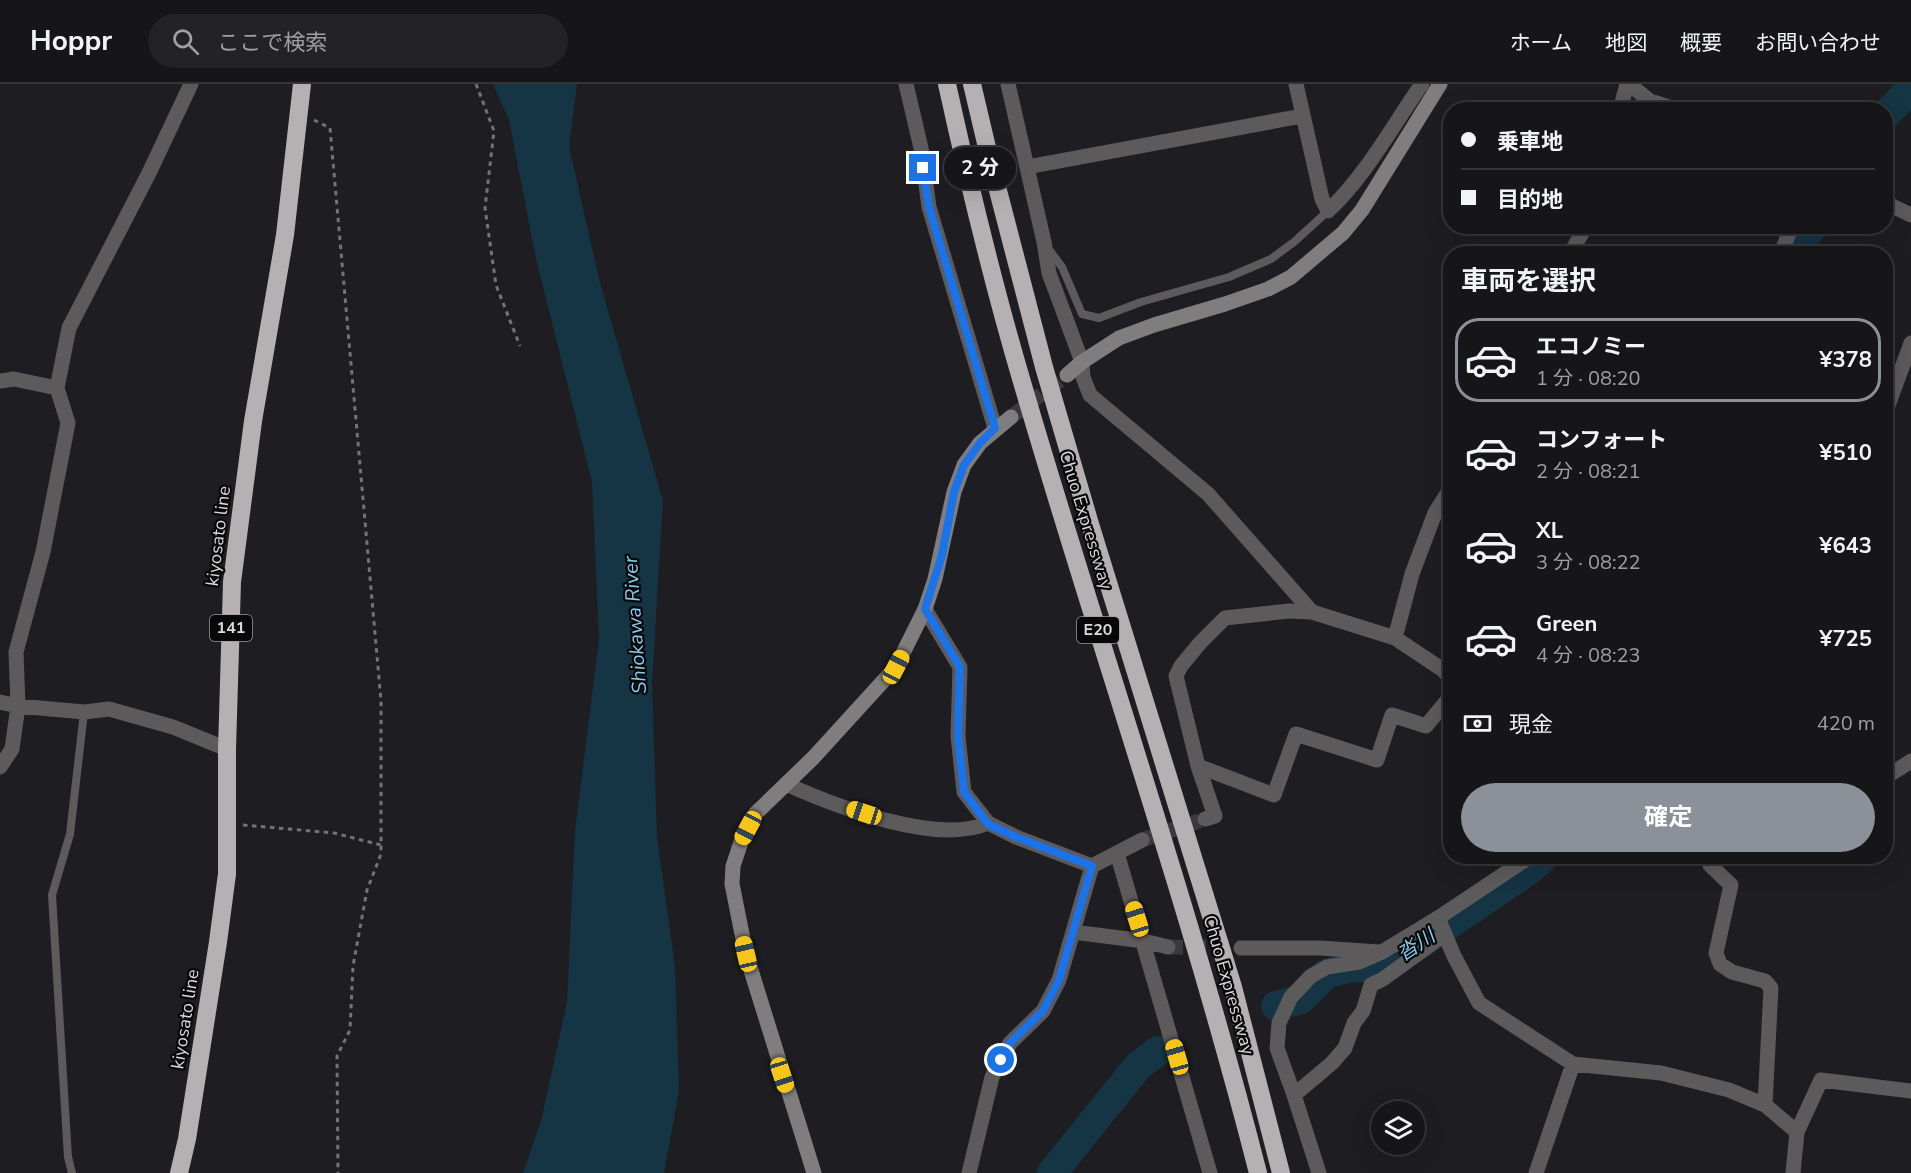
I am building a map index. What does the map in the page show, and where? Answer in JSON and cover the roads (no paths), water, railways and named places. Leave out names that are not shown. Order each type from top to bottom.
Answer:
[{"type":"highway","name":"kiyosato line","points":[[179,1173],[187,1139],[219,942],[227,874],[227,749],[232,582],[253,421],[285,235],[302,84]]},
{"type":"highway","name":"Chuo Expressway","points":[[947,84],[965,168],[1021,379],[1211,996],[1258,1173]]},
{"type":"highway","name":"Chuo Expressway","points":[[972,84],[1044,367],[1233,987],[1281,1173]]},
{"type":"street","points":[[0,767],[12,749],[18,706],[16,652],[43,552],[68,423],[57,388],[69,328],[149,173],[191,84]]},
{"type":"street","points":[[906,84],[921,148],[929,207],[995,428]]},
{"type":"street","points":[[1008,84],[1049,273],[1082,363],[1083,377],[1090,395],[1208,494],[1312,612]]},
{"type":"street","points":[[1296,84],[1322,199],[1328,211],[1338,202],[1368,163],[1422,84]]},
{"type":"street","points":[[1067,375],[1119,338],[1226,304],[1268,289],[1291,277],[1343,233],[1362,210],[1440,84]]},
{"type":"street","points":[[1622,102],[1628,84],[1653,102]]},
{"type":"street","points":[[1027,167],[1302,116]]},
{"type":"street","points":[[1893,206],[1911,215]]},
{"type":"street","points":[[1893,392],[1911,343]]},
{"type":"street","points":[[0,381],[14,379],[57,388]]},
{"type":"street","points":[[814,1173],[746,954],[732,884],[733,866],[741,842],[755,814],[814,757],[896,667],[925,609],[942,555],[954,492],[964,465],[980,443],[995,428],[1011,417]]},
{"type":"street","points":[[1395,638],[1415,564],[1435,513],[1443,500]]},
{"type":"street","points":[[925,609],[960,667],[958,736],[964,792],[988,824],[1092,866]]},
{"type":"street","points":[[1205,819],[1215,816],[1198,766],[1176,676],[1181,666],[1226,618],[1312,612],[1395,638],[1443,670]]},
{"type":"street","points":[[0,702],[18,706],[84,712],[109,709],[173,727],[227,749]]},
{"type":"street","points":[[1198,766],[1274,795],[1296,734],[1377,760],[1392,715],[1426,726],[1443,705]]},
{"type":"street","points":[[1893,773],[1911,761]]},
{"type":"street","points":[[786,784],[825,801],[903,826],[973,830],[988,824]]},
{"type":"street","points":[[969,1173],[992,1077],[1010,1043],[1043,1011],[1059,980],[1092,866],[1142,840]]},
{"type":"street","points":[[1117,853],[1210,1173]]},
{"type":"street","points":[[1319,1173],[1277,1048],[1279,1023],[1291,997],[1311,976],[1328,967],[1359,962],[1388,948],[1519,864]]},
{"type":"street","points":[[1710,864],[1731,885],[1716,953],[1720,964],[1732,972],[1765,981],[1772,988],[1765,1105]]},
{"type":"street","points":[[1438,918],[1479,1003],[1573,1064],[1661,1073],[1729,1090],[1765,1105],[1797,1132]]},
{"type":"street","points":[[1072,932],[1144,941],[1168,947]]},
{"type":"street","points":[[1294,1095],[1332,1063],[1345,1048],[1354,1023],[1363,1011],[1371,985],[1445,934]]},
{"type":"street","points":[[1241,948],[1388,948],[1415,956]]},
{"type":"street","points":[[1536,1173],[1573,1064]]},
{"type":"street","points":[[1793,1173],[1797,1132],[1821,1080],[1911,1091]]},
{"type":"lane","points":[[1044,242],[1062,267],[1082,314],[1099,318],[1141,302],[1229,277],[1271,259],[1294,242],[1328,211]]},
{"type":"lane","points":[[72,1173],[68,1157],[52,895],[70,834],[84,712]]},
{"type":"water","name":"Shiokawa River","points":[[493,84],[577,84],[569,146],[600,283],[663,501],[652,683],[657,837],[675,966],[679,1091],[664,1173],[523,1173],[542,1117],[567,1002],[575,830],[599,639],[592,482],[536,259],[509,120]]},
{"type":"waterway","name":"沓川","points":[[1893,107],[1911,89]]},
{"type":"waterway","name":"沓川","points":[[1802,246],[1806,234]]},
{"type":"waterway","name":"沓川","points":[[1276,1006],[1301,999],[1326,974],[1348,968],[1372,967],[1393,962],[1536,864]]},
{"type":"waterway","name":"沓川","points":[[1052,1173],[1138,1066],[1158,1051]]},
{"type":"tunnel","points":[[1011,417],[1067,375]]},
{"type":"tunnel","points":[[1142,840],[1205,819]]},
{"type":"tunnel","points":[[1168,947],[1241,948]]}]
